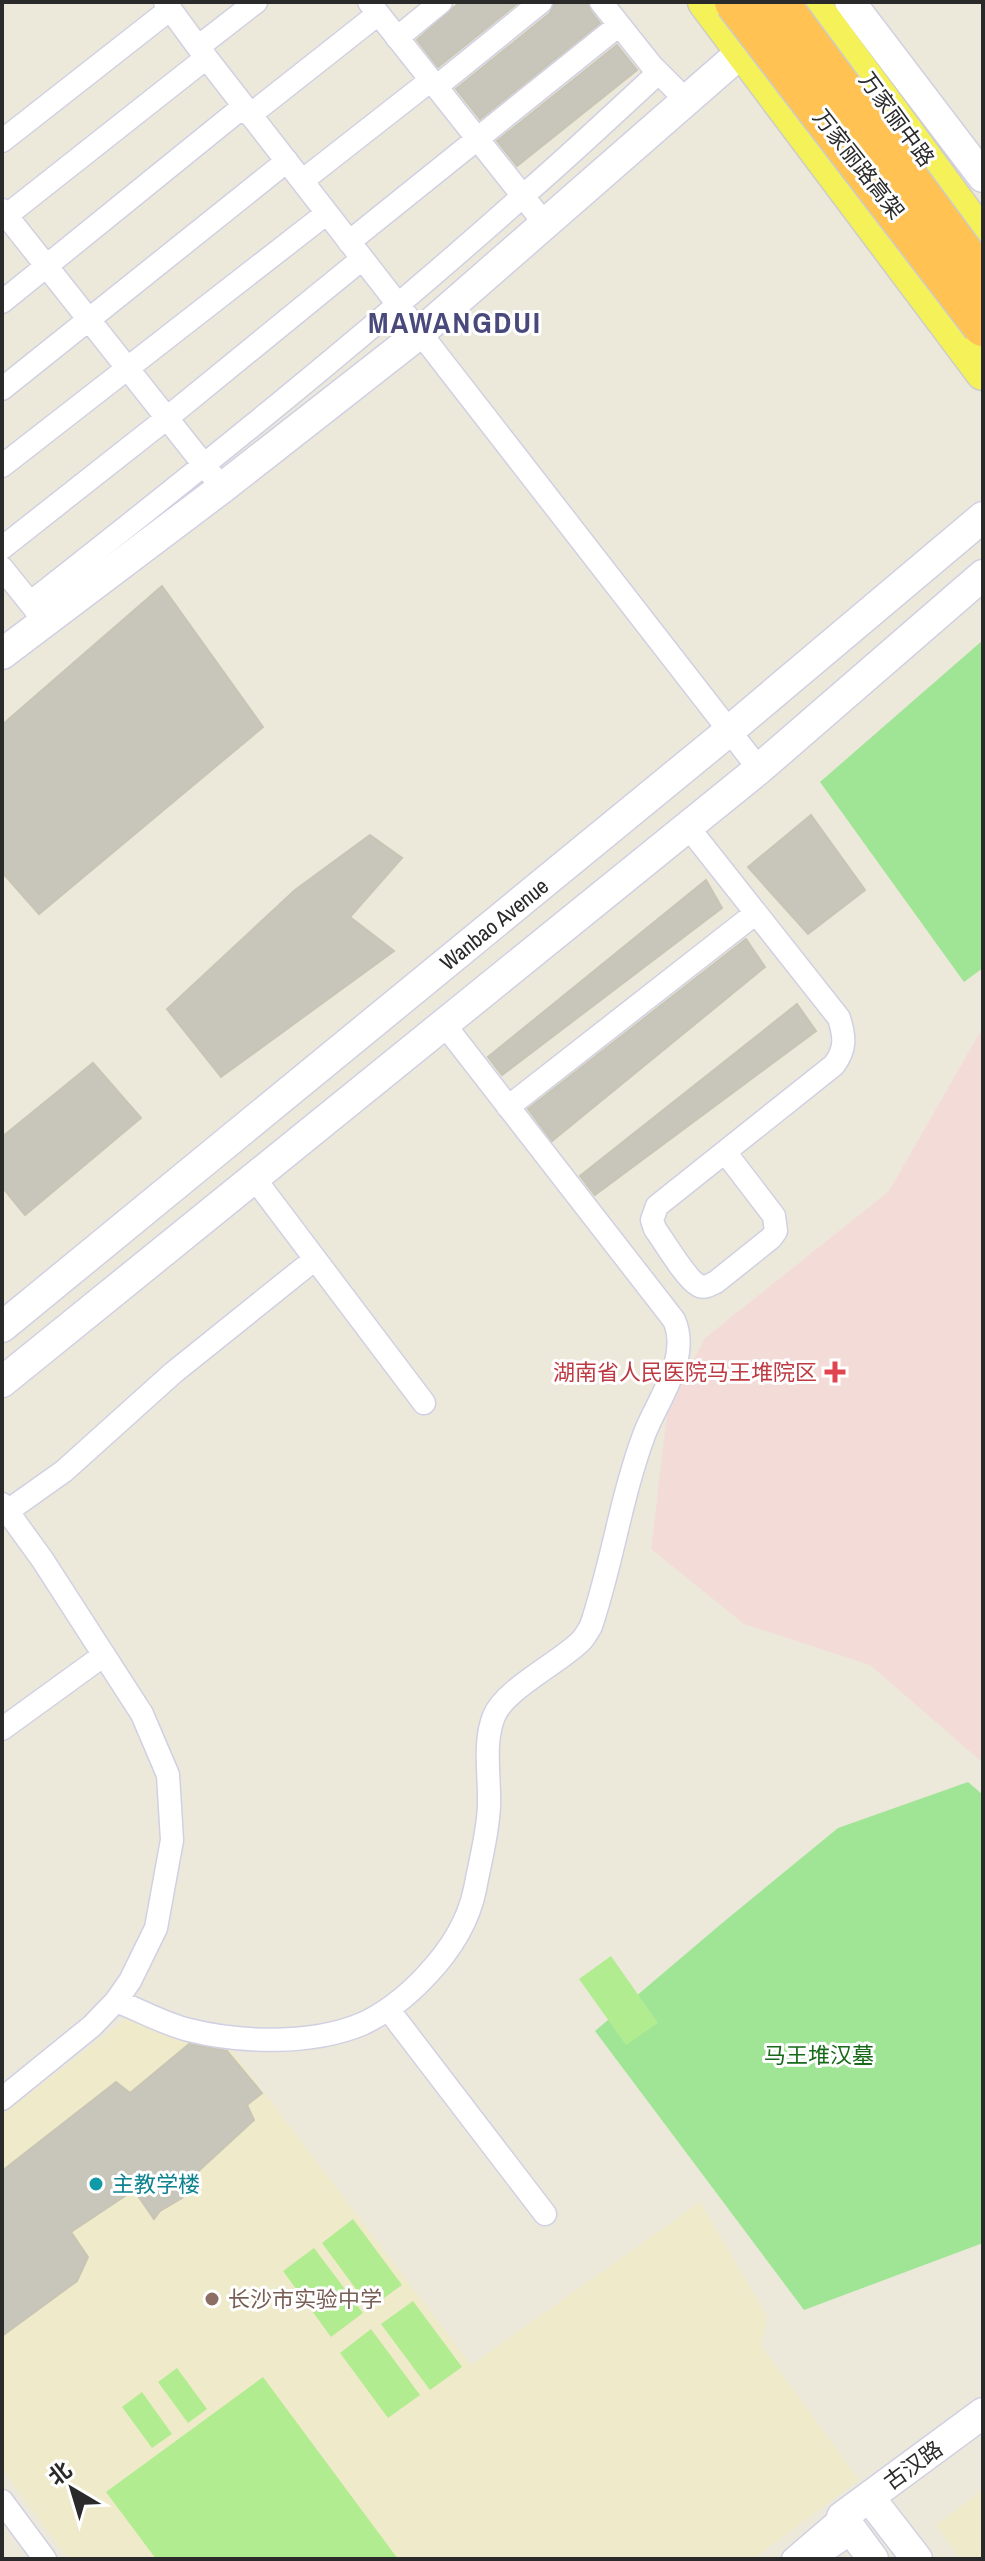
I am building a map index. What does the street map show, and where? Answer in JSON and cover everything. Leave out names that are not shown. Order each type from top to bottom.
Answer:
[{"type":"highway","name":"万家丽路高架","points":[[735,2],[983,326]]},
{"type":"highway","name":"万家丽路高架","points":[[778,2],[983,280]]},
{"type":"main road","points":[[705,2],[983,373]]},
{"type":"main road","points":[[2,654],[38,613],[213,477],[420,333],[802,2]]},
{"type":"main road","name":"万家丽中路","points":[[811,2],[983,237]]},
{"type":"main road","points":[[850,2],[983,177]]},
{"type":"main road","name":"Wanbao Avenue","points":[[2,1327],[729,731],[983,517]]},
{"type":"main road","points":[[6,1369],[254,1178],[688,827],[983,575]]},
{"type":"main road","name":"古汉路","points":[[875,2504],[983,2413]]},
{"type":"main road","points":[[873,2559],[848,2524],[983,2438]]},
{"type":"main road","points":[[875,2504],[917,2559]]},
{"type":"street","points":[[256,2],[202,53],[3,215],[47,266],[213,477],[397,304],[523,196],[658,73]]},
{"type":"street","points":[[397,38],[441,2]]},
{"type":"street","points":[[302,181],[541,2]]},
{"type":"street","points":[[601,2],[658,73],[686,100]]},
{"type":"street","points":[[2,141],[167,6],[759,769]]},
{"type":"street","points":[[2,302],[374,8],[545,224]]},
{"type":"street","points":[[2,548],[167,418],[478,139],[619,25]]},
{"type":"street","points":[[2,389],[287,161]]},
{"type":"street","points":[[2,466],[327,213]]},
{"type":"street","points":[[2,568],[38,613]]},
{"type":"street","points":[[688,827],[839,1018],[844,1045],[841,1057],[834,1065],[657,1206],[653,1213],[655,1229],[698,1286],[706,1287],[716,1282],[776,1231],[774,1216],[725,1152]]},
{"type":"street","points":[[508,1107],[756,913]]},
{"type":"street","points":[[116,2001],[186,2030],[235,2039],[292,2038],[335,2033],[363,2023],[415,1988],[448,1953],[474,1893],[489,1809],[489,1733],[495,1712],[511,1695],[580,1641],[591,1626],[643,1436],[677,1361],[681,1334],[674,1320],[444,1024]]},
{"type":"street","points":[[254,1178],[424,1403]]},
{"type":"street","points":[[2,2099],[59,2055],[116,2001],[130,1981],[156,1928],[172,1840],[168,1775],[142,1714],[42,1559],[4,1510],[64,1471],[173,1373],[315,1259]]},
{"type":"street","points":[[2,1729],[104,1655]]},
{"type":"street","points":[[388,2009],[545,2214]]},
{"type":"street","points":[[2,2501],[45,2559]]},
{"type":"street","points":[[793,2559],[848,2524]]},
{"type":"street","points":[[813,2559],[848,2524]]},
{"type":"shaded area","name":"湖南省人民医院马王堆院区","points":[[983,1027],[983,1763],[870,1665],[744,1624],[651,1549],[668,1406],[705,1338],[889,1191]]},
{"type":"shaded area","name":"长沙市实验中学","points":[[127,2018],[209,2029],[231,2049],[471,2365],[700,2202],[767,2316],[761,2346],[859,2480],[753,2559],[69,2559],[2,2469],[2,2115]]},
{"type":"shaded area","points":[[983,2490],[983,2559],[960,2559],[936,2525]]},
{"type":"green space","points":[[983,640],[983,968],[964,982],[820,782]]},
{"type":"green space","name":"马王堆汉墓","points":[[968,1782],[983,1795],[983,2243],[804,2310],[595,2031],[838,1828]]},
{"type":"green space","points":[[611,1956],[658,2023],[626,2045],[579,1979]]},
{"type":"green space","points":[[353,2219],[402,2285],[370,2308],[322,2243]]},
{"type":"green space","points":[[314,2248],[363,2313],[331,2337],[283,2271]]},
{"type":"green space","points":[[413,2301],[462,2367],[430,2390],[381,2324]]},
{"type":"green space","points":[[371,2329],[420,2395],[388,2418],[340,2353]]},
{"type":"green space","points":[[177,2368],[207,2409],[188,2423],[158,2382]]},
{"type":"green space","points":[[263,2377],[398,2559],[156,2559],[106,2492]]},
{"type":"green space","points":[[142,2392],[172,2434],[152,2448],[122,2407]]},
{"type":"building","points":[[460,2],[519,2],[438,67],[417,40]]},
{"type":"building","points":[[555,2],[587,2],[600,23],[480,119],[456,89],[550,13]]},
{"type":"building","points":[[617,45],[637,70],[517,166],[497,141]]},
{"type":"building","points":[[162,586],[263,727],[39,914],[2,872],[2,725]]},
{"type":"building","points":[[811,815],[865,890],[808,934],[748,867]]},
{"type":"building","points":[[370,835],[402,858],[350,917],[394,951],[221,1077],[167,1009],[295,890]]},
{"type":"building","points":[[706,880],[722,908],[502,1075],[488,1057]]},
{"type":"building","points":[[746,939],[765,967],[552,1141],[528,1109]]},
{"type":"building","points":[[797,1004],[816,1031],[594,1194],[580,1176]]},
{"type":"building","points":[[93,1063],[141,1118],[25,1215],[2,1187],[2,1137]]},
{"type":"building","name":"主教学楼","points":[[189,2044],[227,2051],[262,2093],[247,2105],[254,2120],[192,2177],[182,2198],[160,2211],[154,2219],[134,2190],[71,2232],[88,2257],[77,2281],[2,2336],[2,2171],[116,2082],[130,2093]]},
{"type":"place","name":"湖南省人民医院马王堆院区","points":[[835,1372]]},
{"type":"place","name":"主教学楼","points":[[96,2184]]},
{"type":"place","name":"长沙市实验中学","points":[[212,2299]]},
{"type":"district","name":"MAWANGDUI","points":[[455,323]]}]
